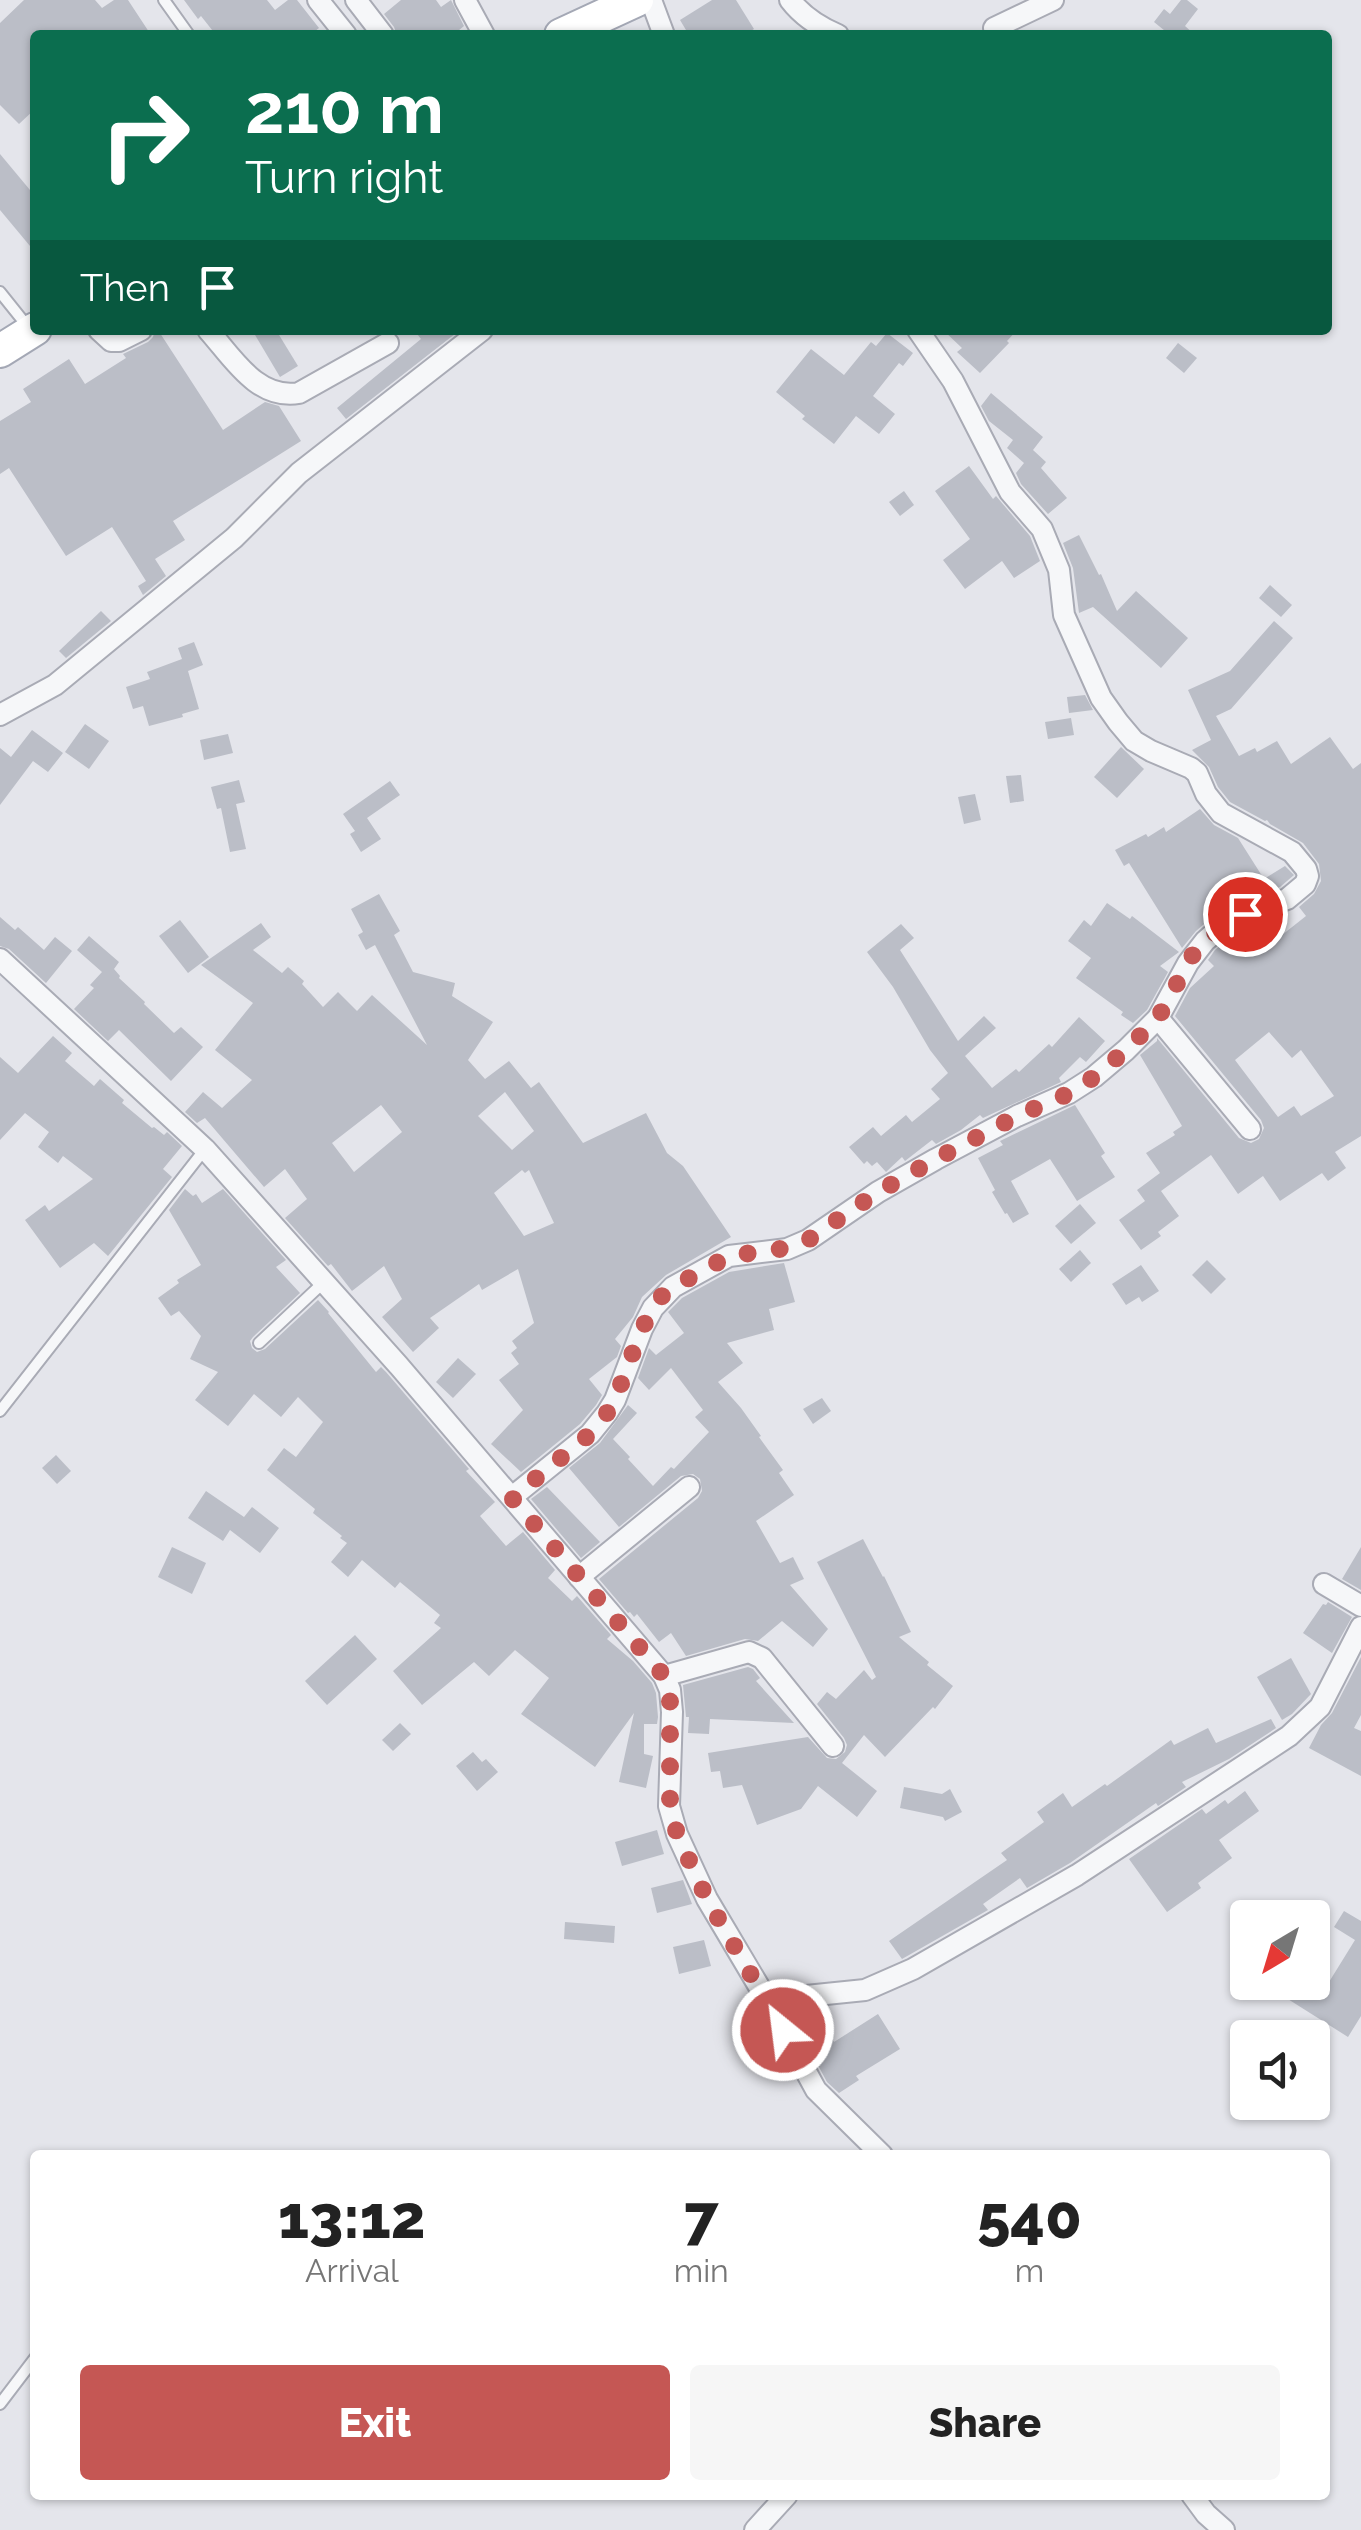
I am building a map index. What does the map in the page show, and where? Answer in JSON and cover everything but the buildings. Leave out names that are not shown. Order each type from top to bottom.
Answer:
[{"type":"main road","points":[[572,30],[637,0]]},
{"type":"main road","points":[[0,351],[30,332]]},
{"type":"street","points":[[318,0],[342,30]]},
{"type":"street","points":[[356,0],[379,30]]},
{"type":"street","points":[[465,0],[481,30]]},
{"type":"street","points":[[651,0],[662,30]]},
{"type":"street","points":[[790,0],[827,30]]},
{"type":"street","points":[[994,28],[1053,0]]},
{"type":"street","points":[[104,335],[111,341],[131,335]]},
{"type":"street","points":[[213,335],[257,384],[269,392],[285,395],[299,393],[388,343]]},
{"type":"street","points":[[0,714],[56,686],[234,538],[299,473],[476,335]]},
{"type":"street","points":[[512,1498],[590,1434],[607,1413],[642,1328],[662,1296],[673,1287],[729,1256],[787,1248],[808,1240],[878,1192],[936,1159],[1070,1093],[1126,1050],[1158,1018],[1196,949],[1228,922],[1287,899],[1300,890],[1308,876],[1292,852],[1221,813],[1191,768],[1151,752],[1134,741],[1118,722],[1101,698],[1064,615],[1058,570],[1042,529],[1010,492],[952,381],[921,335]]},
{"type":"street","points":[[0,960],[205,1148],[399,1366],[664,1676],[670,1690],[670,1806],[677,1834],[707,1899],[816,2090],[877,2150]]},
{"type":"street","points":[[1158,1018],[1250,1129]]},
{"type":"street","points":[[580,1576],[690,1487]]},
{"type":"street","points":[[1324,1584],[1361,1606]]},
{"type":"street","points":[[767,2000],[865,1990],[913,1969],[1077,1875],[1289,1736],[1320,1706],[1361,1626]]},
{"type":"street","points":[[664,1676],[750,1652],[762,1658],[833,1746]]},
{"type":"street","points":[[755,2530],[782,2500]]},
{"type":"street","points":[[1196,2500],[1224,2530]]},
{"type":"street","points":[[1191,2530],[1206,2514]]},
{"type":"lane","points":[[164,0],[185,30]]},
{"type":"lane","points":[[0,292],[30,327]]},
{"type":"lane","points":[[0,1411],[205,1148]]},
{"type":"lane","points":[[259,1343],[324,1282]]},
{"type":"lane","points":[[0,2404],[30,2365]]},
{"type":"route","points":[[783,2030],[707,1899],[677,1834],[670,1806],[668,1770],[672,1712],[664,1676],[512,1498],[590,1434],[607,1413],[642,1328],[662,1296],[673,1287],[729,1256],[787,1248],[808,1240],[878,1192],[936,1159],[1070,1093],[1126,1050],[1158,1018],[1196,949],[1228,922],[1245,914]]}]
